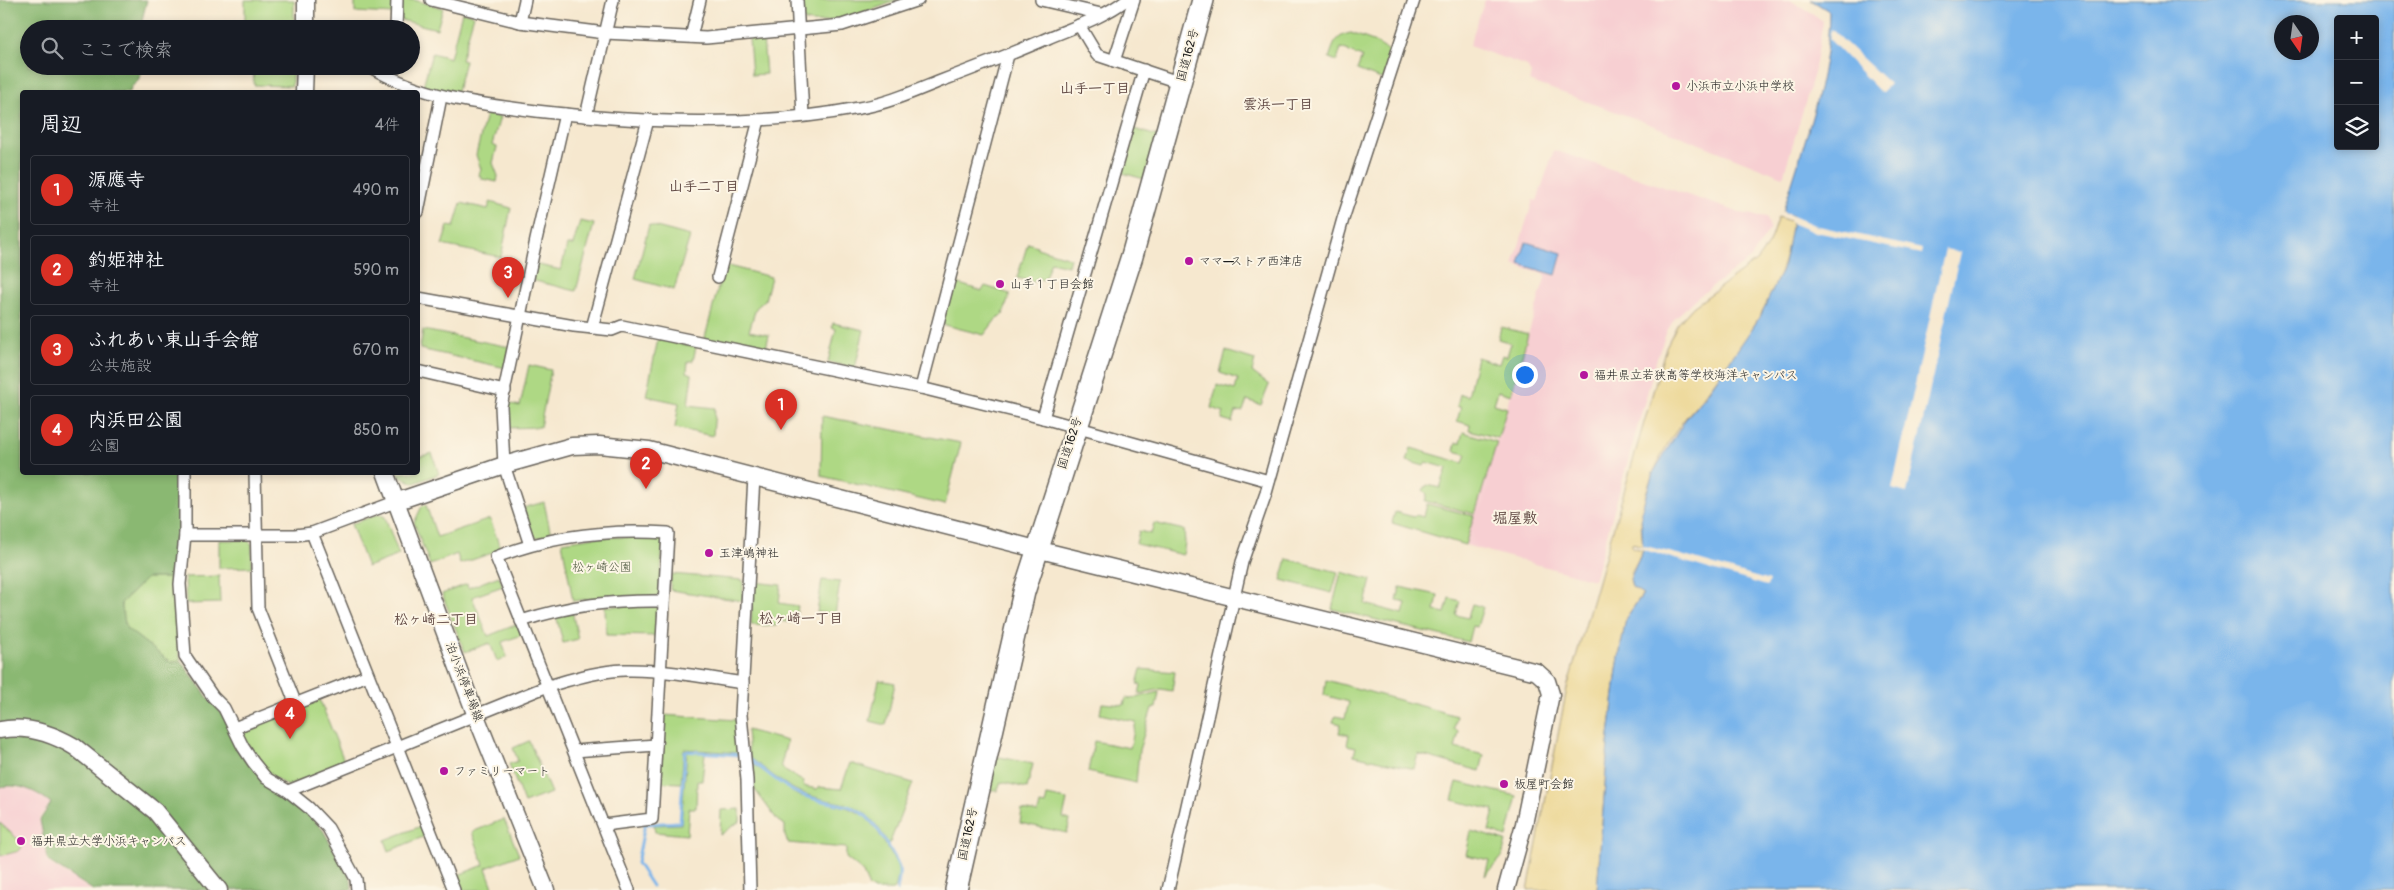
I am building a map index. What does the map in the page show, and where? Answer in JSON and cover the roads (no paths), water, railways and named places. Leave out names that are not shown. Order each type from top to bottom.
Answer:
[{"type":"highway","name":"国道162号","points":[[956,890],[1000,688],[1036,549],[1132,256],[1204,0]]},
{"type":"street","points":[[306,0],[308,20]]},
{"type":"street","points":[[396,20],[397,0]]},
{"type":"street","points":[[431,0],[520,22],[605,33],[691,37],[842,25],[918,0]]},
{"type":"street","points":[[520,22],[525,0]]},
{"type":"street","points":[[586,116],[613,0]]},
{"type":"street","points":[[691,37],[700,0]]},
{"type":"street","points":[[797,0],[803,116]]},
{"type":"street","points":[[1041,0],[1101,14]]},
{"type":"street","points":[[386,75],[441,97],[565,114],[648,120],[759,120],[803,116],[862,108],[899,97],[1008,56],[1079,25],[1126,0]]},
{"type":"street","points":[[1114,61],[1134,0]]},
{"type":"street","points":[[1168,890],[1192,792],[1242,562],[1269,482],[1343,219],[1414,0]]},
{"type":"street","points":[[1079,25],[1097,55],[1180,83]]},
{"type":"street","points":[[921,388],[1008,56]]},
{"type":"street","points":[[1043,418],[1144,70]]},
{"type":"street","points":[[304,90],[305,75]]},
{"type":"street","points":[[420,202],[441,97]]},
{"type":"street","points":[[530,545],[504,464],[502,406],[536,240],[565,114]]},
{"type":"street","points":[[592,328],[648,120]]},
{"type":"street","points":[[718,277],[759,120]]},
{"type":"street","points":[[420,298],[592,328],[612,330],[622,326],[921,388],[1043,418],[1269,482]]},
{"type":"street","points":[[420,371],[505,391]]},
{"type":"street","points":[[185,535],[312,533],[504,464],[547,452],[572,446],[599,445],[649,450],[1036,549],[1533,671],[1546,678],[1551,689],[1550,699],[1524,824],[1506,890]]},
{"type":"street","points":[[185,475],[185,535],[180,584],[185,656],[213,697],[224,708],[243,747],[262,773],[278,787],[288,791],[309,808],[328,828],[356,879],[357,890]]},
{"type":"street","points":[[255,475],[258,608],[295,702]]},
{"type":"street","name":"泊小浜停車場線","points":[[386,475],[476,716],[546,890]]},
{"type":"street","points":[[750,890],[747,780],[741,715],[754,477]]},
{"type":"street","points":[[604,824],[652,819],[668,533],[601,532],[530,545],[496,557],[629,890]]},
{"type":"street","points":[[312,533],[454,890]]},
{"type":"street","points":[[522,621],[592,603],[628,600],[664,601]]},
{"type":"street","points":[[288,791],[548,686],[600,673],[624,670],[660,672],[743,683]]},
{"type":"street","points":[[234,728],[295,702],[368,675]]},
{"type":"street","points":[[0,730],[24,729],[40,732],[61,739],[76,748],[155,811],[219,890]]},
{"type":"street","points":[[574,751],[656,745]]},
{"type":"water","points":[[1811,0],[2394,0],[2394,890],[1597,890],[1608,744],[1617,669],[1626,618],[1643,594],[1632,587],[1630,579],[1643,550],[1641,512],[1653,473],[1687,417],[1704,398],[1760,317],[1784,265],[1793,216],[1783,212],[1813,113],[1828,37],[1829,11]]},
{"type":"water","points":[[1526,242],[1562,253],[1556,275],[1519,264]]},
{"type":"waterway","points":[[652,886],[637,863],[645,824],[680,822],[685,751],[740,755]]},
{"type":"waterway","points":[[749,759],[780,783],[799,794],[850,807],[868,817],[897,861],[899,870],[897,890]]},
{"type":"place","name":"小浜市立小浜中学校","points":[[1676,86]]},
{"type":"place","name":"ママ―ストア西津店","points":[[1189,261]]},
{"type":"place","name":"山手１丁目会館","points":[[1000,284]]},
{"type":"place","name":"ふれあい東山手会館","points":[[508,298]]},
{"type":"place","name":"福井県立若狭高等学校海洋キャンパス","points":[[1584,375]]},
{"type":"place","name":"源應寺","points":[[781,430]]},
{"type":"place","name":"釣姫神社","points":[[646,489]]},
{"type":"place","name":"玉津嶋神社","points":[[709,553]]},
{"type":"place","name":"内浜田公園","points":[[290,739]]},
{"type":"place","name":"ファミリーマート","points":[[444,771]]},
{"type":"place","name":"板屋町会館","points":[[1504,784]]},
{"type":"place","name":"福井県立大学小浜キャンパス","points":[[21,841]]},
{"type":"district","name":"山手一丁目","points":[[1095,88]]},
{"type":"district","name":"雲浜一丁目","points":[[1278,104]]},
{"type":"district","name":"山手二丁目","points":[[704,186]]},
{"type":"district","name":"堀屋敷","points":[[1515,518]]},
{"type":"district","name":"松ヶ崎一丁目","points":[[801,618]]},
{"type":"district","name":"松ヶ崎二丁目","points":[[436,619]]},
{"type":"park label","name":"松ヶ崎公園","points":[[602,567]]}]
